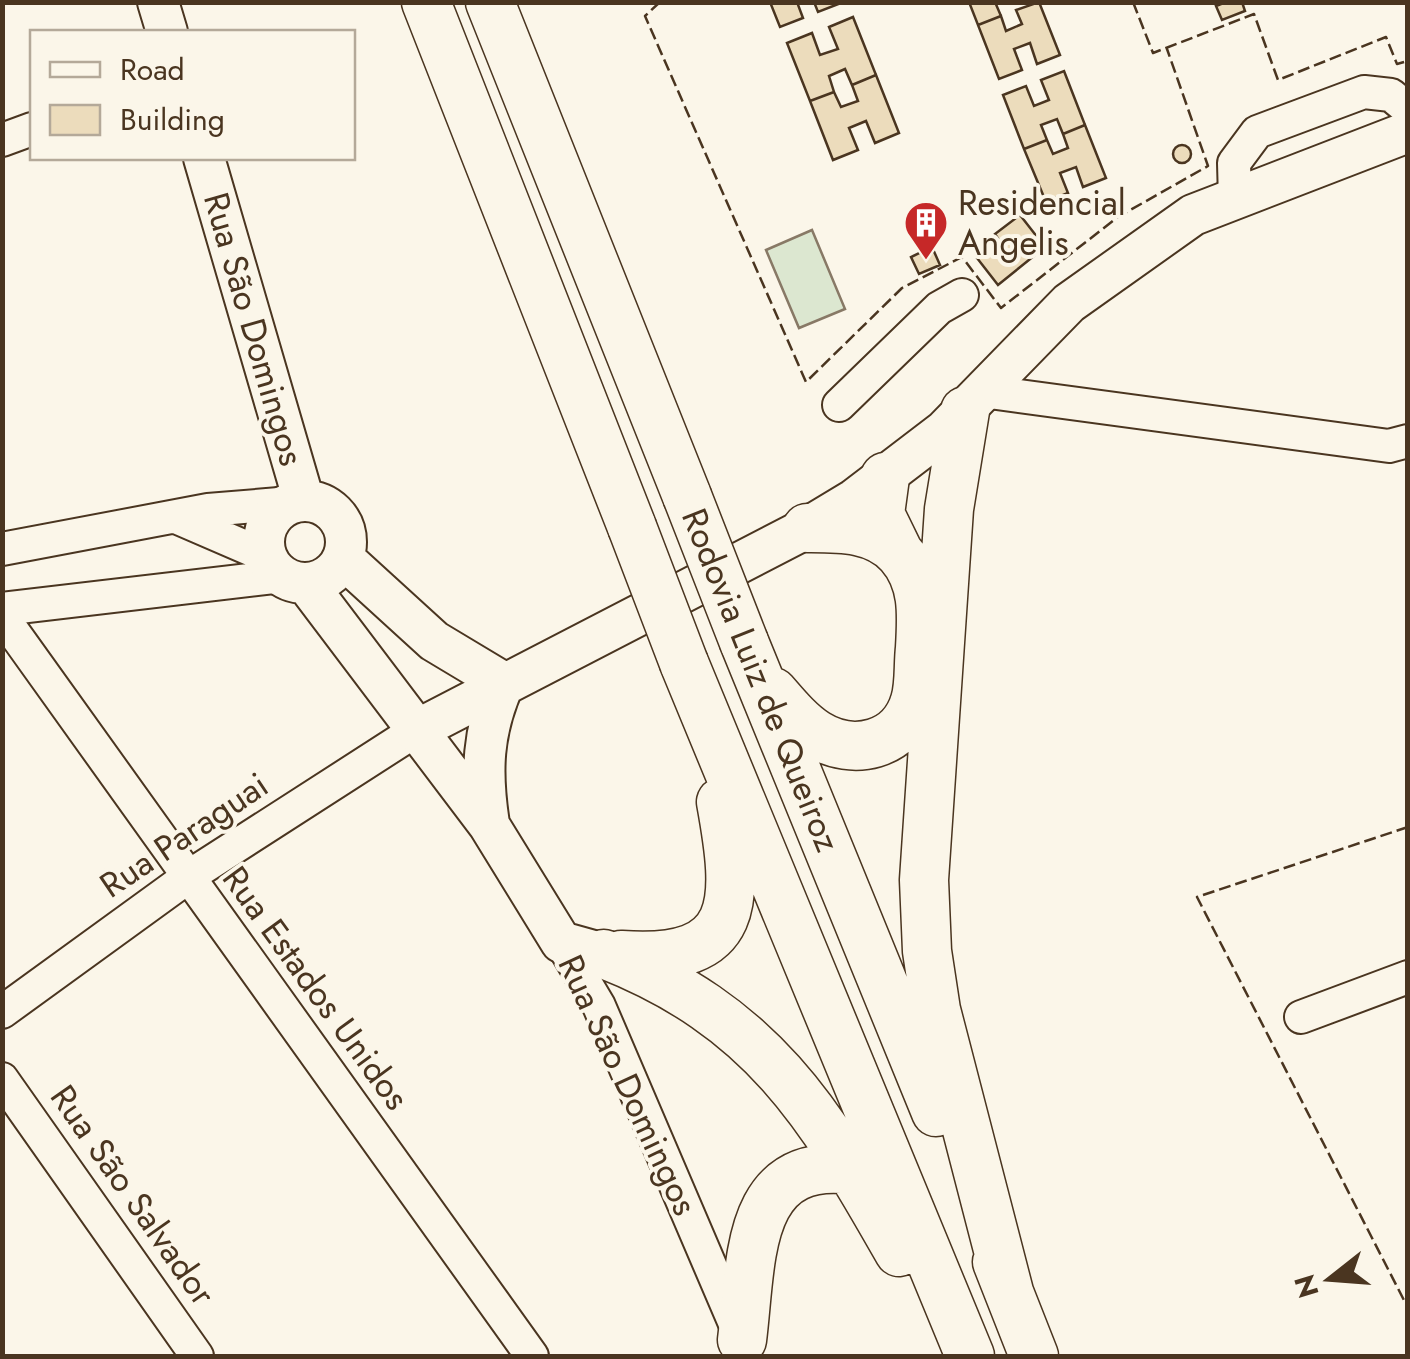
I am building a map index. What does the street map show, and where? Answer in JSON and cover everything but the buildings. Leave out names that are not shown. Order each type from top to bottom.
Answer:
[{"type":"highway","name":"Rodovia Luiz de Queiroz","points":[[426,2],[708,725],[970,1356]]},
{"type":"highway","name":"Rodovia Luiz de Queiroz","points":[[490,2],[1034,1356]]},
{"type":"highway","points":[[974,401],[949,509],[924,880],[927,951],[936,1010],[1009,1292]]},
{"type":"highway","points":[[752,659],[796,719],[832,743],[874,745],[892,736],[916,700],[922,610],[916,580],[880,514],[892,472],[927,475],[939,486],[949,509]]},
{"type":"highway","points":[[807,528],[850,528],[876,537],[899,552]]},
{"type":"highway","points":[[582,948],[678,956],[701,948],[716,935],[727,908],[731,856],[708,725]]},
{"type":"highway","points":[[582,948],[685,992],[728,1021],[768,1056],[809,1104],[852,1170],[958,1356]]},
{"type":"highway","points":[[742,1348],[756,1231],[766,1204],[784,1180],[802,1171],[825,1166],[852,1170]]},
{"type":"main road","points":[[158,2],[166,30]]},
{"type":"main road","points":[[415,730],[807,528],[892,472],[974,401],[1070,303],[1193,215],[1408,132]]},
{"type":"main road","name":"Rua São Domingos","points":[[205,160],[297,502]]},
{"type":"main road","points":[[297,502],[318,503],[338,519],[344,532],[343,558],[328,576],[284,572],[266,531],[271,519],[297,502]]},
{"type":"main road","points":[[343,558],[434,641],[504,683]]},
{"type":"main road","name":"Rua São Domingos","points":[[284,572],[415,730],[582,948]]},
{"type":"main road","name":"Rua São Domingos","points":[[489,825],[482,749],[490,715],[504,683]]},
{"type":"street","points":[[1235,199],[1234,163],[1257,132],[1364,92],[1390,95],[1408,110]]},
{"type":"street","points":[[2,140],[30,129]]},
{"type":"street","points":[[840,405],[923,328],[939,308],[962,296]]},
{"type":"street","points":[[974,401],[1389,446],[1408,441]]},
{"type":"street","points":[[2,550],[176,517],[297,502]]},
{"type":"street","points":[[176,517],[284,572]]},
{"type":"street","points":[[2,613],[284,572]]},
{"type":"street","name":"Rua Estados Unidos","points":[[2,613],[532,1356]]},
{"type":"street","name":"Rua Paraguai","points":[[2,1012],[188,877],[415,730]]},
{"type":"street","name":"Rua São Domingos","points":[[582,948],[599,1006],[742,1348]]},
{"type":"street","points":[[1301,1017],[1408,977]]},
{"type":"street","name":"Rua São Salvador","points":[[2,1079],[197,1356]]},
{"type":"green space","points":[[812,230],[845,309],[799,328],[766,250]]},
{"type":"fence","points":[[660,2],[645,16],[806,382],[902,288],[962,257],[1001,308],[1118,217],[1208,166],[1167,49]]},
{"type":"fence","points":[[1133,2],[1153,53],[1254,14],[1278,80],[1386,37],[1397,64],[1408,61]]},
{"type":"fence","points":[[1408,827],[1197,897],[1408,1308]]},
{"type":"place","name":"Residencial Angelis","points":[[926,261]]}]
